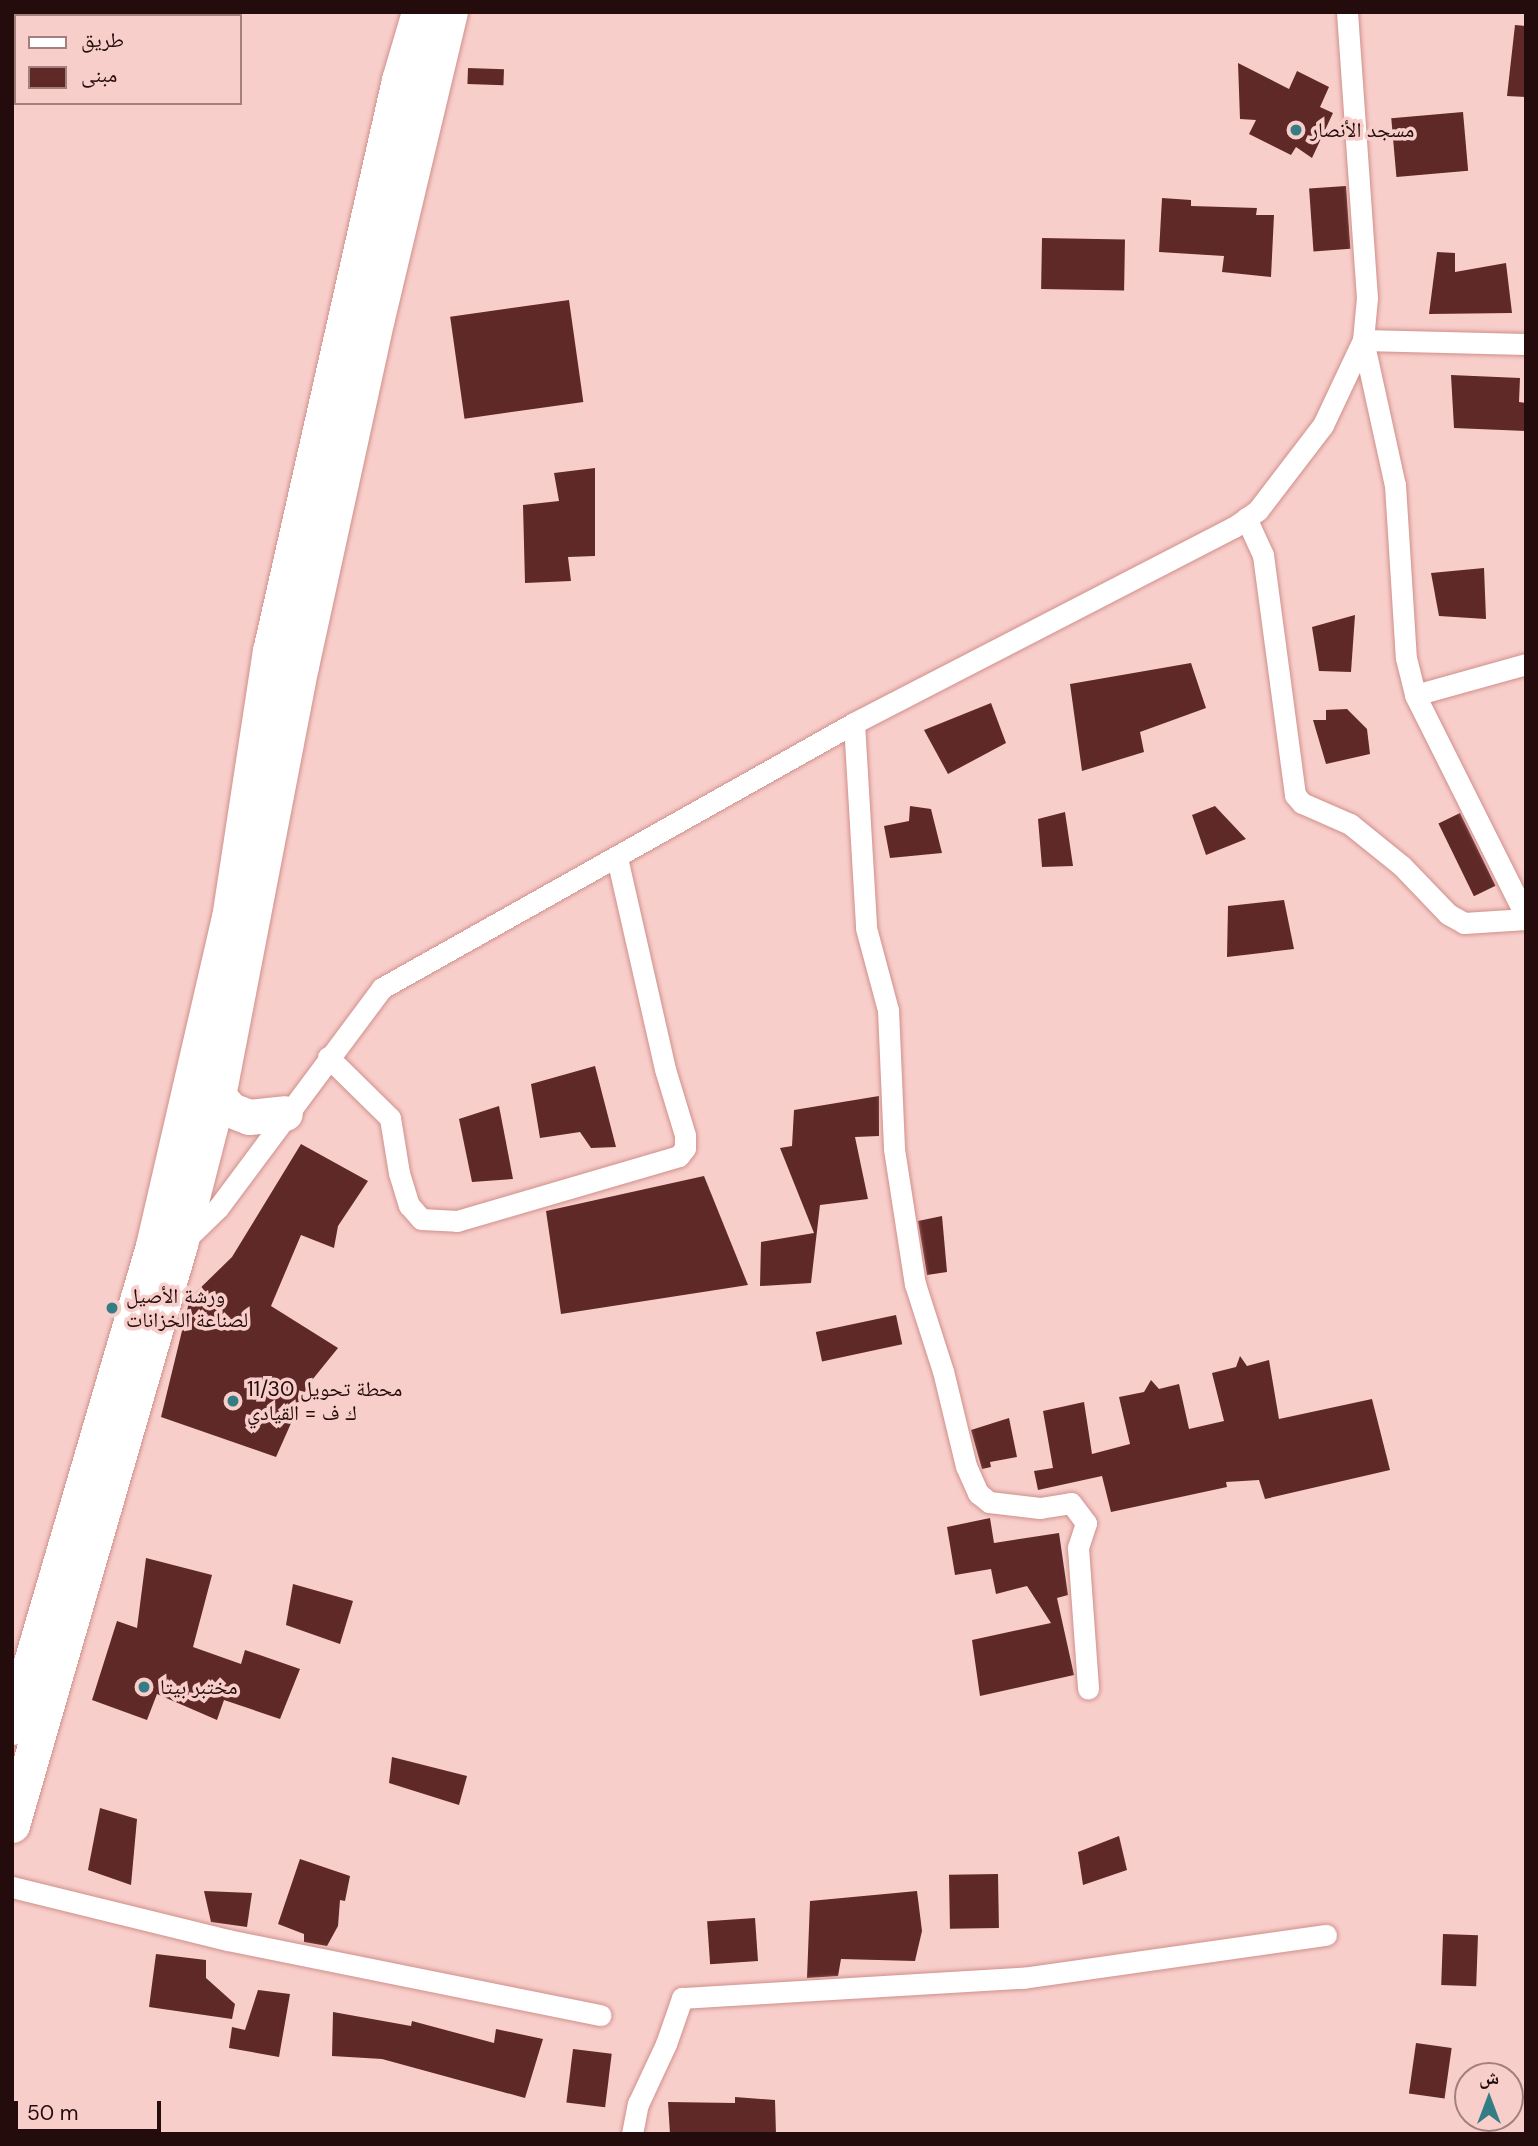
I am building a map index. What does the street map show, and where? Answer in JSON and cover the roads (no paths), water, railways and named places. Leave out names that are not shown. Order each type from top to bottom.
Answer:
[{"type":"highway","points":[[12,1825],[166,1245],[229,918],[270,651],[399,80],[419,12]]},
{"type":"highway","points":[[12,1727],[166,1245],[218,1096],[301,666],[377,318],[450,12]]},
{"type":"highway","points":[[218,1096],[231,1110],[249,1117],[285,1113]]},
{"type":"street","points":[[1246,518],[1263,555],[1295,795],[1303,803],[1350,824],[1402,866],[1448,914],[1464,923],[1526,918],[1415,695],[1406,658],[1395,485],[1363,340],[1367,298],[1346,12]]},
{"type":"street","points":[[166,1245],[218,1208],[285,1113],[382,988],[854,723],[1246,518],[1258,510],[1323,425],[1363,340]]},
{"type":"street","points":[[1363,340],[1526,344]]},
{"type":"street","points":[[1415,695],[1526,664]]},
{"type":"street","points":[[854,723],[866,928],[888,1010],[894,1149],[915,1284],[943,1371],[966,1466],[978,1493],[989,1502],[1040,1508],[1071,1503],[1086,1522],[1078,1548],[1088,1689]]},
{"type":"street","points":[[328,1057],[390,1118],[406,1194],[421,1219],[457,1221],[678,1156],[685,1148],[685,1135],[665,1069],[617,858]]},
{"type":"street","points":[[12,1887],[228,1940],[601,2015]]},
{"type":"street","points":[[632,2134],[638,2104],[666,2044],[682,1998],[1023,1978],[1326,1935]]},
{"type":"place","name":"مسجد الأنصار","points":[[1296,130]]},
{"type":"place","name":"ورشة الأصيل لصناعة الخزانات","points":[[112,1308]]},
{"type":"place","name":"محطة تحويل 11/30 ك ف = القيادي","points":[[233,1401]]},
{"type":"place","name":"مختبر بيتا","points":[[144,1687]]}]
